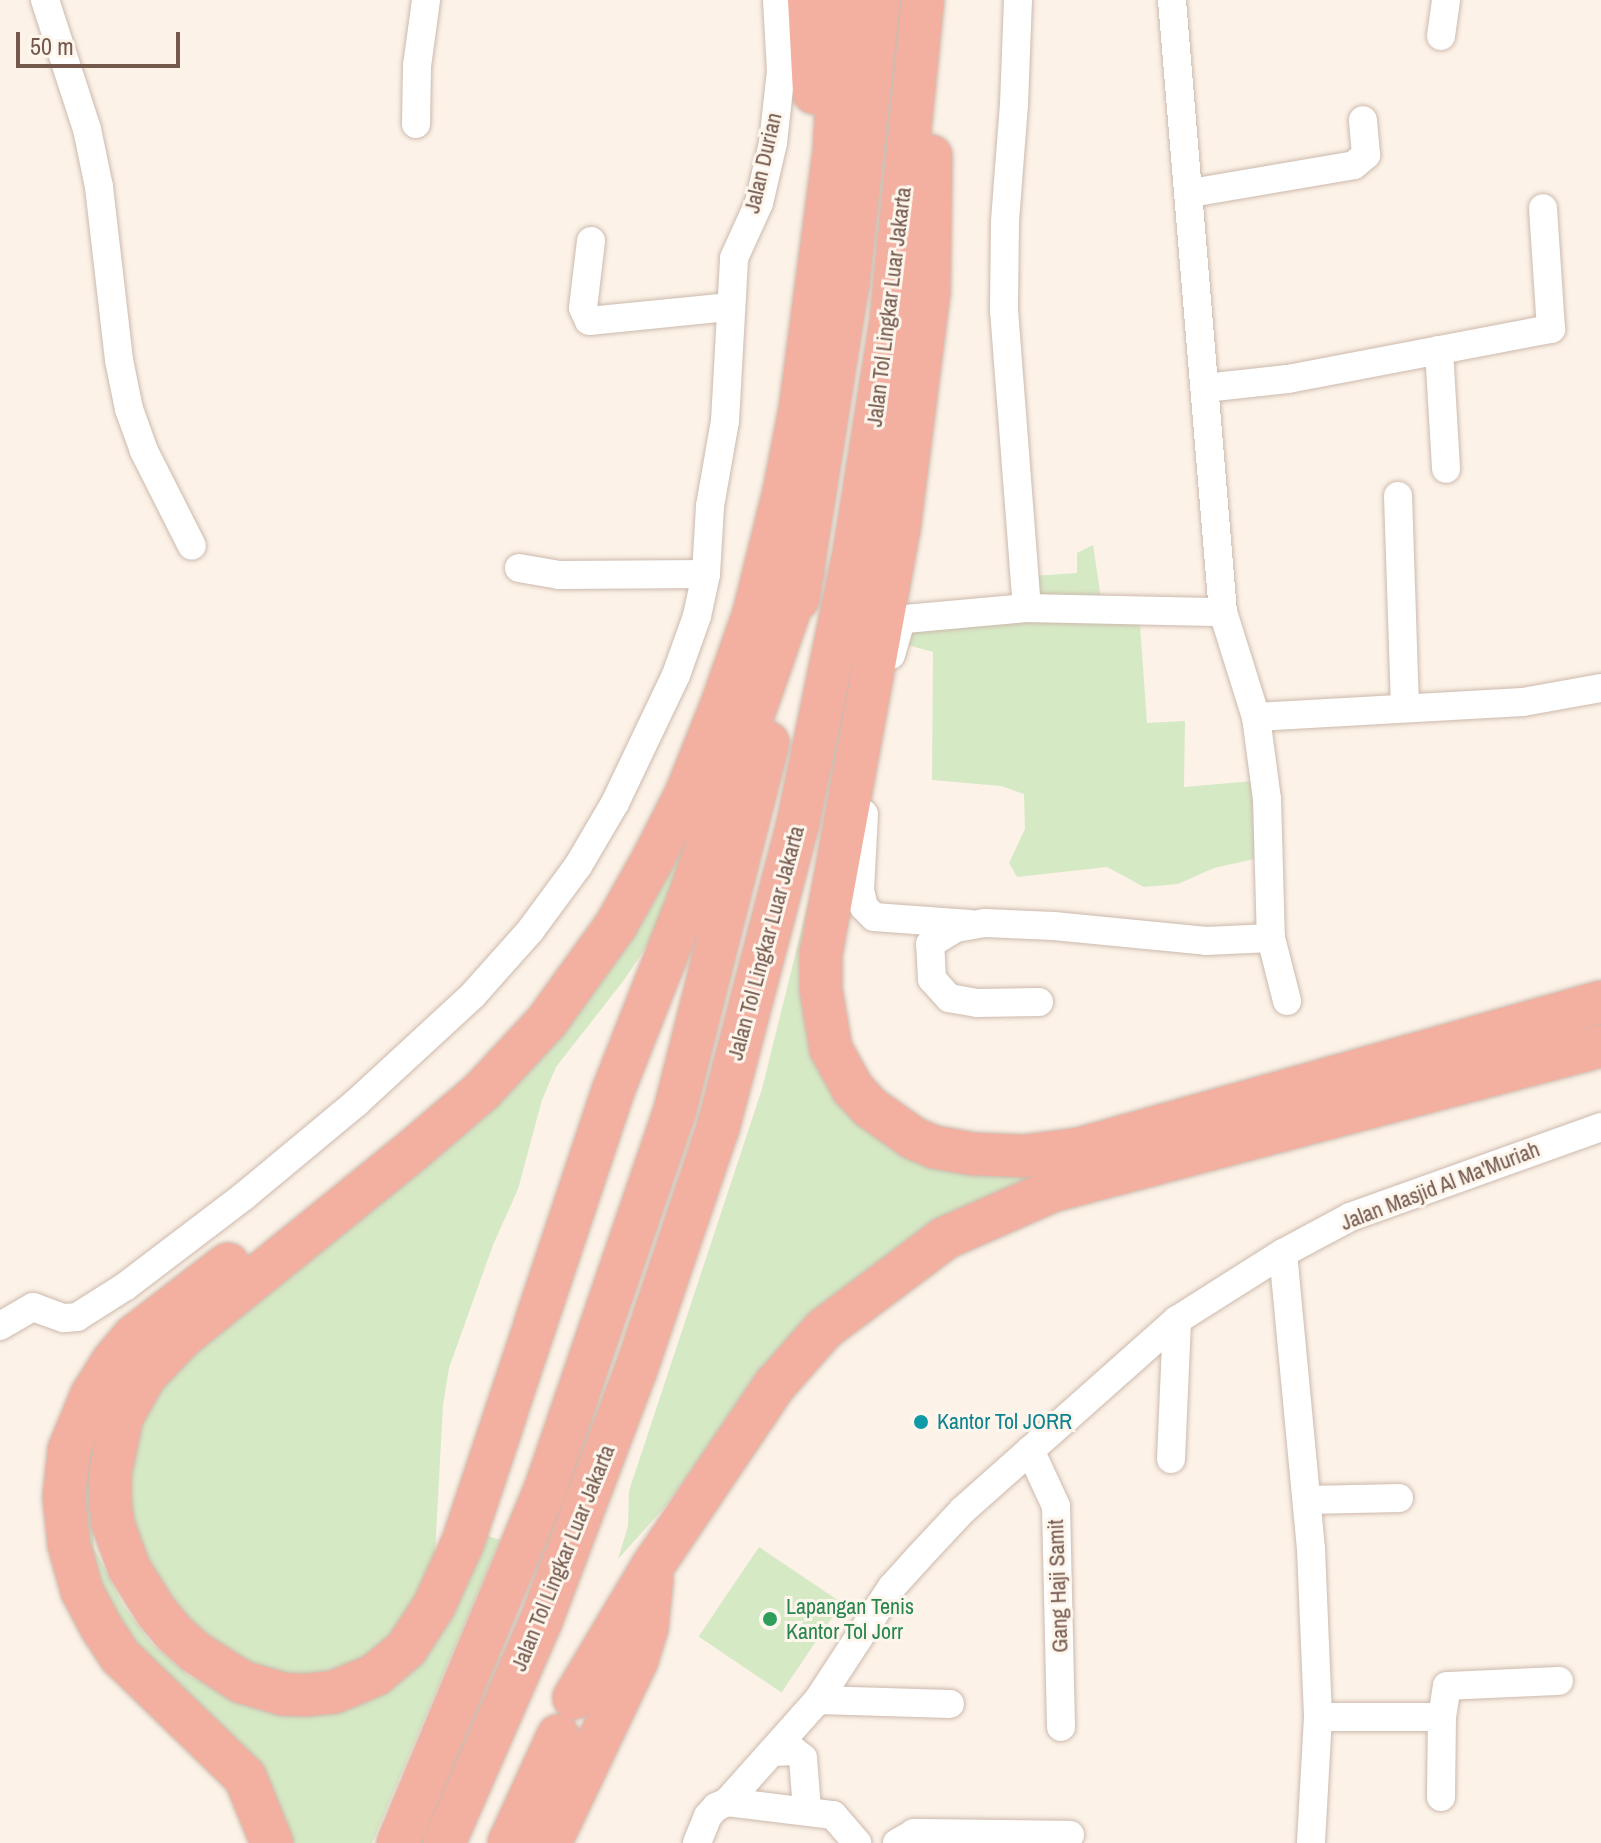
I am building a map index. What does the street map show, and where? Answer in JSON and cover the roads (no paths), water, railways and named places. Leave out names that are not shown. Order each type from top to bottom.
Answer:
[{"type":"highway","points":[[272,1843],[245,1777],[120,1656],[82,1591],[69,1545],[64,1497],[69,1450],[92,1394],[134,1336],[420,1114],[495,1039],[566,952],[670,781],[729,626],[753,547],[782,409],[817,165],[809,0]]},
{"type":"highway","points":[[803,572],[689,898],[613,1091],[462,1544],[434,1606],[406,1649],[375,1675],[334,1692],[283,1694],[242,1682],[195,1652],[174,1633],[157,1613],[129,1568],[113,1524],[110,1498],[110,1474],[122,1417],[145,1376],[181,1338],[482,1091],[547,1021],[616,925],[686,794],[754,613],[784,492],[800,410],[834,153],[842,0]]},
{"type":"highway","name":"Jalan Tol Lingkar Luar Jakarta","points":[[398,1843],[546,1487],[675,1110],[753,811],[803,572],[848,285],[879,0]]},
{"type":"highway","points":[[922,18],[933,181],[929,292],[899,529],[821,952],[821,990],[831,1049],[853,1089],[871,1108],[924,1143],[973,1154],[1024,1156],[1079,1149],[1601,1002]]},
{"type":"highway","name":"Jalan Tol Lingkar Luar Jakarta","points":[[444,1843],[563,1562],[636,1370],[718,1128],[798,823],[855,547],[891,319],[922,18]]},
{"type":"highway","points":[[574,1698],[652,1567],[774,1386],[824,1329],[945,1238],[1052,1191],[1601,1046]]},
{"type":"highway","points":[[550,1843],[637,1660],[647,1628],[652,1567]]},
{"type":"highway","points":[[509,1843],[558,1736]]},
{"type":"street","points":[[45,0],[87,129],[99,187],[119,360],[129,409],[144,451],[192,546]]},
{"type":"street","points":[[416,124],[417,66],[426,0]]},
{"type":"street","name":"Jalan Durian","points":[[0,1326],[33,1307],[64,1318],[77,1317],[126,1286],[244,1196],[356,1103],[473,995],[538,920],[578,866],[615,803],[676,675],[697,616],[706,574],[710,506],[725,421],[734,258],[759,203],[773,143],[781,71],[777,0]]},
{"type":"street","points":[[1018,0],[1005,222],[1004,310],[1027,608]]},
{"type":"street","points":[[1172,0],[1191,193],[1223,612],[1256,717],[1267,799],[1271,938],[1287,1001]]},
{"type":"street","points":[[1441,36],[1446,0]]},
{"type":"street","points":[[1191,193],[1354,165],[1366,155],[1363,120]]},
{"type":"street","points":[[1205,388],[1288,379],[1551,329],[1543,208]]},
{"type":"street","points":[[591,241],[583,308],[589,321],[730,307]]},
{"type":"street","points":[[1439,350],[1446,469]]},
{"type":"street","points":[[1398,496],[1405,707]]},
{"type":"street","points":[[519,568],[559,575],[706,574]]},
{"type":"street","points":[[1223,612],[1027,608],[980,615],[915,616],[900,623],[867,772],[860,867],[864,907],[874,917],[1068,927],[1206,941],[1271,938]]},
{"type":"street","points":[[1256,717],[1523,702],[1601,688]]},
{"type":"street","points":[[970,924],[946,932],[930,944],[930,972],[938,990],[958,1002],[1039,1002]]},
{"type":"street","name":"Jalan Masjid Al Ma'Muriah","points":[[697,1843],[708,1816],[716,1807],[727,1802],[818,1700],[892,1587],[963,1510],[1177,1320],[1283,1253],[1350,1217],[1601,1127]]},
{"type":"street","points":[[1283,1253],[1307,1500],[1318,1717],[1311,1843]]},
{"type":"street","points":[[1171,1459],[1177,1320]]},
{"type":"street","name":"Gang Haji Samit","points":[[1030,1450],[1056,1506],[1061,1727]]},
{"type":"street","points":[[1307,1500],[1399,1498]]},
{"type":"street","points":[[1441,1797],[1442,1717],[1447,1686],[1559,1681]]},
{"type":"street","points":[[818,1700],[950,1704]]},
{"type":"street","points":[[1318,1717],[1442,1717]]},
{"type":"street","points":[[773,1752],[794,1751],[803,1758],[807,1810]]},
{"type":"street","points":[[727,1802],[833,1815],[857,1843]]},
{"type":"street","points":[[897,1843],[914,1833],[1070,1835]]},
{"type":"place","name":"Kantor Tol JORR","points":[[921,1422]]},
{"type":"place","name":"Lapangan Tenis Kantor Tol Jorr","points":[[770,1619]]}]
